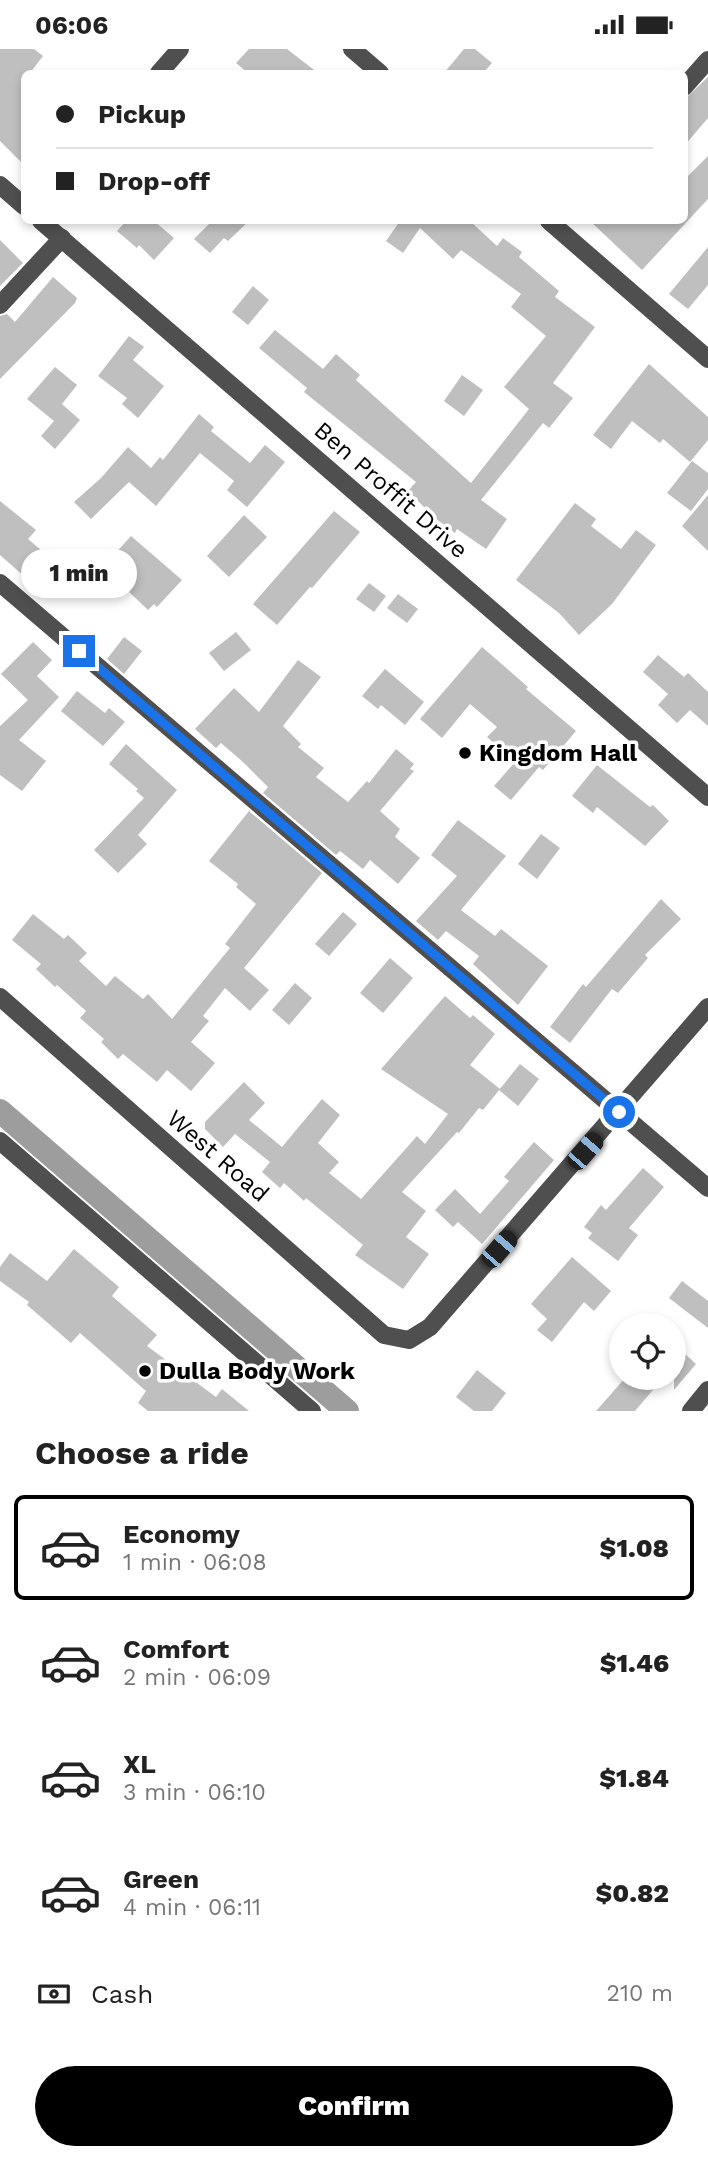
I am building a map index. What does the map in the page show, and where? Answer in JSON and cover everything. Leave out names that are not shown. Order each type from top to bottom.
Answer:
[{"type":"street","points":[[162,70],[180,49]]},
{"type":"street","points":[[352,49],[376,70]]},
{"type":"street","points":[[688,82],[708,60]]},
{"type":"street","points":[[0,185],[21,203]]},
{"type":"street","name":"Ben Proffit Drive","points":[[45,224],[708,797]]},
{"type":"street","points":[[559,224],[708,359]]},
{"type":"street","points":[[0,305],[62,238]]},
{"type":"street","points":[[0,583],[708,1188]]},
{"type":"street","name":"West Road","points":[[0,997],[384,1335],[409,1340],[430,1327],[619,1112]]},
{"type":"street","points":[[619,1112],[708,1007]]},
{"type":"street","points":[[0,1142],[312,1411]]},
{"type":"street","points":[[691,1411],[708,1390]]},
{"type":"building","points":[[0,49],[34,49],[43,56],[32,70],[21,70],[21,162],[0,141]]},
{"type":"building","points":[[249,49],[287,49],[314,70],[244,70],[236,63]]},
{"type":"building","points":[[464,49],[475,49],[492,63],[486,70],[446,70]]},
{"type":"building","points":[[708,77],[708,118],[688,141],[688,96]]},
{"type":"building","points":[[708,156],[708,199],[688,221],[688,176]]},
{"type":"building","points":[[123,224],[158,224],[174,238],[154,260],[139,245],[137,248],[117,231]]},
{"type":"building","points":[[209,224],[246,224],[228,241],[224,238],[210,253],[194,239]]},
{"type":"building","points":[[398,224],[473,224],[497,246],[503,238],[522,252],[519,257],[559,291],[555,297],[595,327],[553,383],[573,398],[549,428],[543,423],[481,500],[507,519],[486,549],[457,529],[455,533],[435,518],[408,491],[416,482],[304,392],[307,388],[259,348],[275,330],[323,369],[336,354],[360,375],[356,380],[471,483],[529,409],[504,387],[546,336],[511,307],[521,294],[461,250],[453,259],[420,228],[403,253],[386,241]]},
{"type":"building","points":[[593,224],[685,224],[642,270]]},
{"type":"building","points":[[0,240],[23,263],[0,286]]},
{"type":"building","points":[[708,247],[708,285],[688,309],[669,294]]},
{"type":"building","points":[[53,277],[77,298],[75,303],[0,379],[0,316],[7,314],[15,322]]},
{"type":"building","points":[[253,286],[269,300],[248,325],[232,312]]},
{"type":"building","points":[[129,336],[144,347],[133,360],[164,386],[138,418],[122,404],[127,398],[98,376]]},
{"type":"building","points":[[649,364],[708,417],[708,440],[690,462],[663,439],[660,443],[632,421],[611,449],[593,435]]},
{"type":"building","points":[[55,367],[77,385],[62,404],[80,420],[55,449],[41,436],[54,421],[27,399]]},
{"type":"building","points":[[462,375],[483,390],[464,416],[444,401]]},
{"type":"building","points":[[199,414],[214,427],[211,431],[250,463],[265,445],[285,462],[247,507],[227,490],[234,481],[200,453],[156,506],[129,482],[91,519],[74,502],[101,478],[128,447],[151,468],[160,457],[163,460]]},
{"type":"building","points":[[692,461],[708,473],[708,489],[691,511],[667,493]]},
{"type":"building","points":[[708,495],[708,551],[682,526]]},
{"type":"building","points":[[0,501],[36,530],[28,539],[54,561],[34,585],[0,555]]},
{"type":"building","points":[[575,503],[596,519],[591,526],[621,549],[636,530],[656,545],[612,604],[579,635],[559,613],[516,580]]},
{"type":"building","points":[[334,511],[360,532],[277,625],[253,604]]},
{"type":"building","points":[[244,515],[267,537],[229,577],[207,556]]},
{"type":"building","points":[[131,536],[182,580],[157,607],[154,604],[148,610],[103,567]]},
{"type":"building","points":[[369,583],[386,596],[374,612],[356,599]]},
{"type":"building","points":[[398,594],[418,609],[407,623],[387,608]]},
{"type":"building","points":[[236,632],[251,650],[224,671],[209,653]]},
{"type":"building","points":[[124,637],[142,651],[124,674],[107,659]]},
{"type":"building","points":[[33,642],[52,660],[37,676],[59,697],[19,740],[46,761],[22,791],[0,775],[0,726],[28,700],[1,674]]},
{"type":"building","points":[[482,647],[576,731],[543,770],[539,767],[511,800],[494,786],[515,762],[487,737],[497,727],[470,704],[442,738],[420,719]]},
{"type":"building","points":[[658,655],[684,677],[688,673],[708,692],[708,726],[690,710],[677,723],[658,705],[668,694],[643,672]]},
{"type":"building","points":[[298,660],[321,677],[283,726],[301,744],[298,747],[324,768],[316,777],[348,802],[367,781],[369,783],[396,749],[414,764],[410,769],[414,771],[380,811],[400,829],[395,837],[420,858],[398,884],[370,860],[363,869],[340,851],[336,855],[263,793],[268,787],[243,762],[221,743],[216,748],[195,729],[234,688],[259,712]]},
{"type":"building","points":[[385,669],[424,702],[405,725],[381,705],[378,709],[362,696]]},
{"type":"building","points":[[77,691],[105,713],[109,708],[125,722],[103,746],[61,711]]},
{"type":"building","points":[[126,744],[177,790],[138,835],[147,844],[118,873],[94,850],[144,798],[136,791],[138,789],[109,764]]},
{"type":"building","points":[[597,765],[650,807],[653,805],[669,821],[645,846],[597,807],[593,813],[572,796]]},
{"type":"building","points":[[249,811],[322,873],[244,968],[269,990],[250,1011],[225,988],[203,1016],[209,1021],[191,1042],[215,1063],[191,1091],[167,1070],[157,1082],[123,1054],[118,1059],[101,1042],[104,1039],[80,1018],[86,1011],[36,969],[41,964],[12,940],[33,914],[64,939],[68,935],[87,953],[79,961],[106,986],[115,976],[143,999],[148,994],[172,1019],[230,948],[225,944],[256,904],[236,887],[238,884],[209,861]]},
{"type":"building","points":[[458,820],[506,856],[461,910],[495,936],[501,929],[548,966],[518,1005],[473,964],[479,956],[446,931],[438,940],[416,921],[457,876],[431,855]]},
{"type":"building","points":[[541,834],[560,848],[537,879],[518,864]]},
{"type":"building","points":[[661,899],[681,919],[645,955],[648,958],[618,993],[612,989],[570,1043],[550,1027],[583,984],[586,987]]},
{"type":"building","points":[[343,912],[357,924],[329,956],[315,944]]},
{"type":"building","points":[[390,958],[413,978],[383,1013],[360,993]]},
{"type":"building","points":[[295,983],[312,998],[289,1025],[272,1010]]},
{"type":"building","points":[[445,996],[470,1018],[473,1015],[495,1034],[470,1065],[500,1089],[483,1110],[479,1108],[459,1133],[457,1132],[402,1192],[426,1211],[406,1237],[429,1254],[403,1289],[355,1255],[363,1245],[306,1198],[304,1201],[284,1183],[280,1188],[262,1172],[270,1162],[235,1134],[223,1147],[205,1129],[205,1122],[244,1082],[265,1103],[249,1120],[282,1147],[322,1099],[340,1115],[318,1143],[339,1162],[329,1173],[361,1199],[417,1136],[425,1144],[448,1114],[381,1069]]},
{"type":"building","points":[[520,1064],[539,1079],[518,1106],[499,1090]]},
{"type":"building","points":[[534,1142],[554,1160],[482,1244],[458,1222],[453,1227],[435,1210],[455,1189],[480,1214],[509,1181],[504,1177]]},
{"type":"building","points":[[643,1168],[664,1187],[629,1228],[638,1235],[618,1261],[588,1238],[592,1233],[584,1227],[601,1205],[606,1210]]},
{"type":"building","points":[[74,1249],[119,1287],[112,1296],[157,1335],[147,1346],[216,1397],[222,1389],[249,1411],[148,1411],[138,1403],[146,1391],[80,1333],[71,1343],[27,1305],[29,1302],[0,1281],[0,1267],[10,1253],[47,1281]]},
{"type":"building","points":[[572,1257],[611,1291],[594,1311],[584,1302],[552,1342],[537,1330],[547,1319],[531,1304]]},
{"type":"building","points":[[682,1281],[708,1301],[708,1328],[669,1298]]},
{"type":"building","points":[[686,1355],[696,1364],[686,1376]]},
{"type":"building","points":[[477,1370],[506,1393],[492,1411],[474,1411],[456,1397]]},
{"type":"building","points":[[615,1390],[653,1390],[635,1411],[596,1411]]},
{"type":"waterway","points":[[0,1111],[347,1411]]},
{"type":"place","name":"Kingdom Hall","points":[[465,753]]},
{"type":"place","name":"Dulla Body Work","points":[[145,1371]]},
{"type":"route","points":[[79,651],[619,1112]]}]
